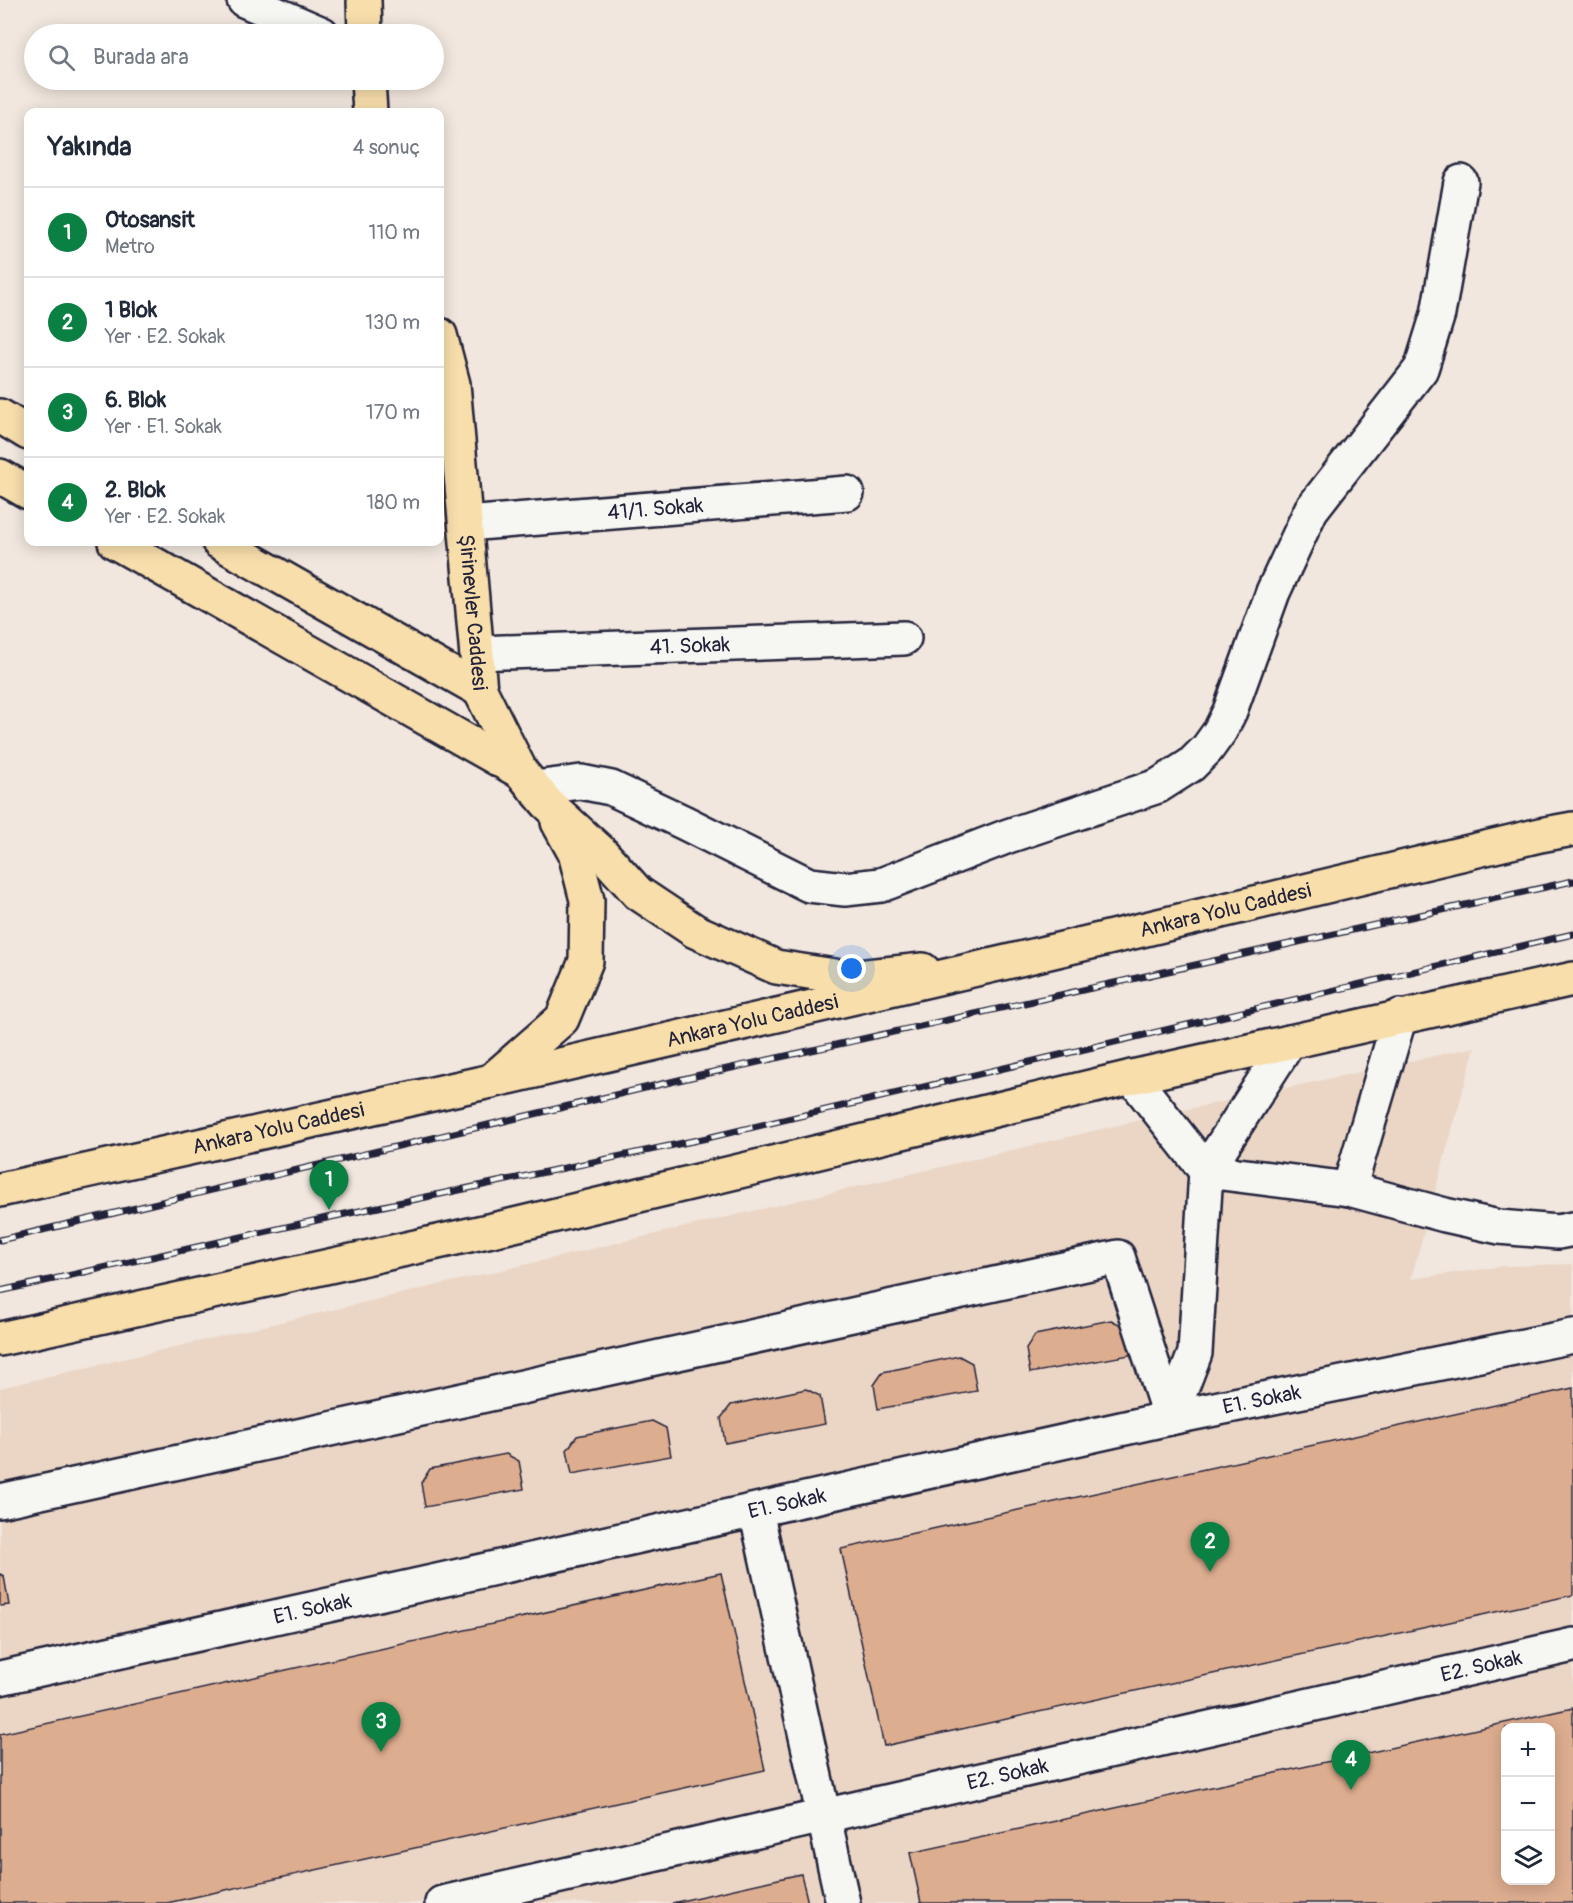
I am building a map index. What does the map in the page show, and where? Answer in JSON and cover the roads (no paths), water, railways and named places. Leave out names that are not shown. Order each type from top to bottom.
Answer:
[{"type":"main road","points":[[364,0],[365,24]]},
{"type":"main road","points":[[369,90],[370,108]]},
{"type":"main road","name":"Şirinevler Caddesi","points":[[444,350],[453,384],[480,690],[534,788],[575,853],[587,900],[586,961],[562,1018],[491,1081]]},
{"type":"main road","points":[[0,416],[24,431]]},
{"type":"main road","points":[[0,476],[24,490]]},
{"type":"main road","points":[[122,546],[534,788],[602,853],[638,893],[695,931],[776,967],[848,978],[1024,958]]},
{"type":"main road","points":[[226,546],[480,690]]},
{"type":"main road","name":"Ankara Yolu Caddesi","points":[[0,1190],[491,1081],[1529,838],[1573,830]]},
{"type":"main road","points":[[0,1339],[510,1226],[1132,1077],[1573,979]]},
{"type":"street","points":[[244,0],[299,24]]},
{"type":"street","points":[[534,788],[581,782],[611,788],[808,885],[845,889],[881,885],[1008,836],[1158,786],[1175,776],[1191,765],[1220,731],[1230,711],[1272,592],[1311,510],[1421,369],[1438,314],[1461,182]]},
{"type":"street","name":"41/1. Sokak","points":[[466,524],[847,494]]},
{"type":"street","name":"41. Sokak","points":[[477,653],[904,638]]},
{"type":"street","points":[[1349,1189],[1400,1016]]},
{"type":"street","points":[[1170,1418],[1195,1353],[1206,1171],[1289,1042]]},
{"type":"street","points":[[1132,1077],[1206,1171],[1349,1189],[1499,1227],[1558,1232],[1573,1229]]},
{"type":"street","points":[[0,1501],[1118,1257],[1170,1418]]},
{"type":"street","name":"E1. Sokak","points":[[0,1678],[1170,1418],[1573,1336]]},
{"type":"street","points":[[756,1511],[843,1903]]},
{"type":"street","name":"E2. Sokak","points":[[442,1903],[1573,1645]]},
{"type":"railway","points":[[0,1240],[700,1075],[1573,881]]},
{"type":"railway","points":[[0,1291],[331,1217],[707,1138],[1573,934]]},
{"type":"place","name":"Otosansit","points":[[329,1210]]},
{"type":"place","name":"1 Blok","points":[[1210,1572]]},
{"type":"place","name":"6. Blok","points":[[381,1752]]},
{"type":"place","name":"2. Blok","points":[[1351,1790]]}]
